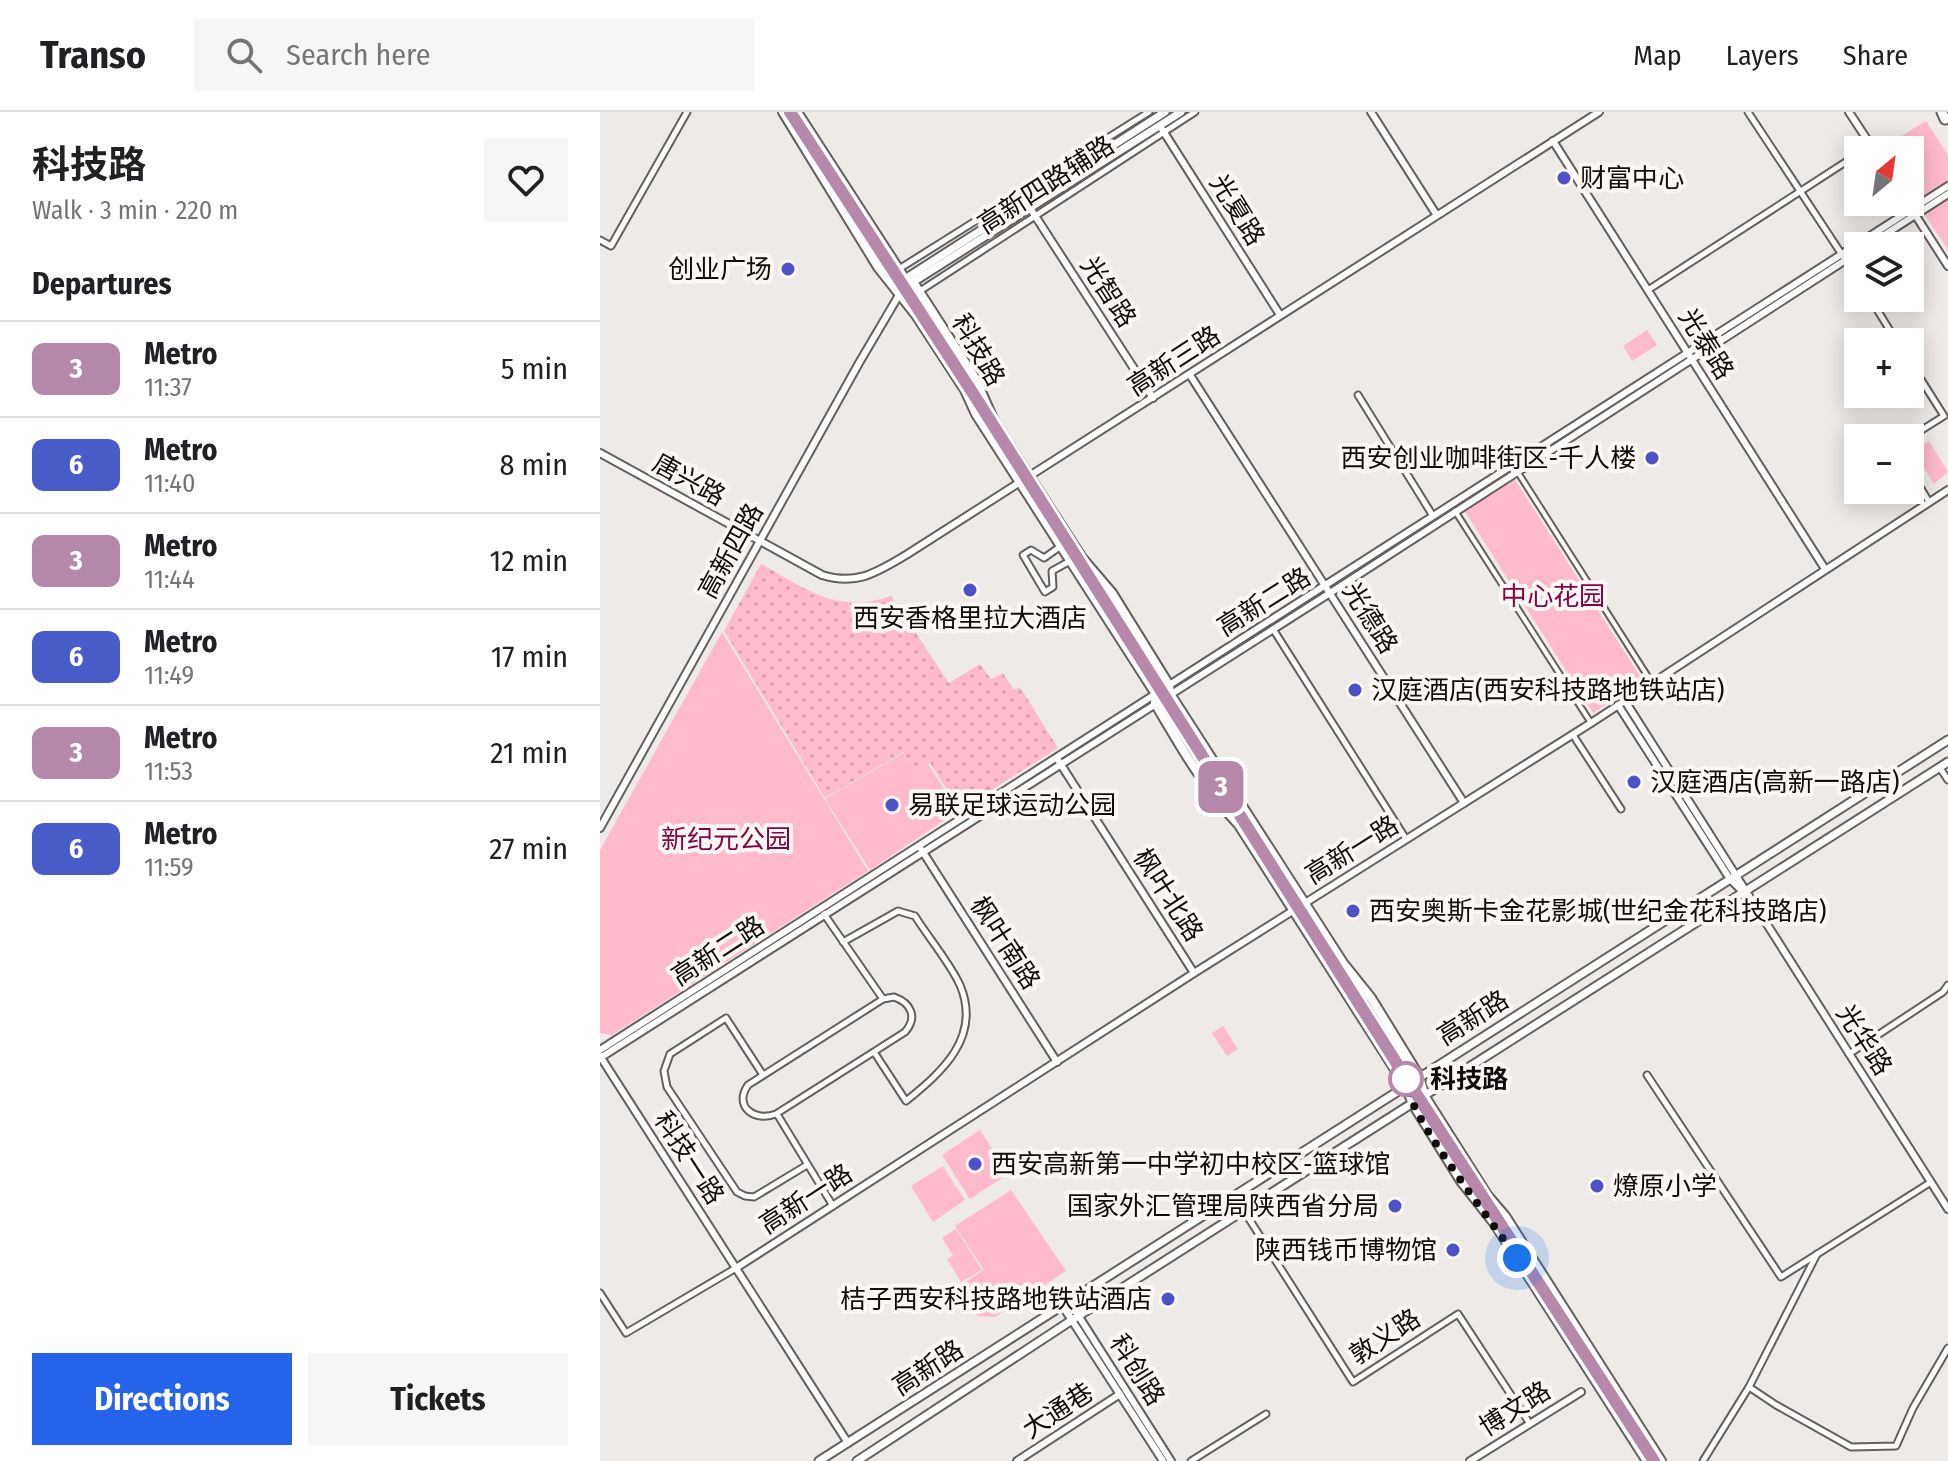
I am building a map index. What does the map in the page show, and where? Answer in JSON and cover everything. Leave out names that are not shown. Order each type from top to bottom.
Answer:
[{"type":"main road","name":"科技路","points":[[783,112],[878,267],[965,390],[976,414],[1082,558],[1112,593],[1304,904],[1343,963],[1371,998],[1419,1076],[1425,1097],[1661,1461]]},
{"type":"main road","name":"科技路","points":[[797,112],[899,270],[919,292],[975,378],[994,421],[1061,546],[1215,800],[1239,825],[1405,1085],[1413,1104],[1470,1195],[1495,1224],[1647,1461]]},
{"type":"main road","points":[[909,281],[1165,112]]},
{"type":"main road","points":[[909,281],[1030,208],[1152,119],[1181,112]]},
{"type":"main road","name":"高新四路","points":[[899,295],[909,281]]},
{"type":"main road","name":"高新路","points":[[819,1461],[1948,740]]},
{"type":"main road","name":"高新路","points":[[857,1461],[1075,1318],[1948,762]]},
{"type":"street","points":[[600,240],[611,246],[687,112]]},
{"type":"street","name":"高新四路辅路","points":[[899,270],[1152,119],[1195,112]]},
{"type":"street","points":[[1371,112],[1436,214]]},
{"type":"street","name":"高新三路","points":[[759,541],[822,575],[840,581],[854,580],[906,555],[1599,112]]},
{"type":"street","points":[[1748,112],[1844,258]]},
{"type":"street","points":[[1849,112],[1863,136]]},
{"type":"street","name":"高新四路辅路","points":[[919,292],[1036,216],[1152,119]]},
{"type":"street","name":"光夏路","points":[[1152,119],[1280,315]]},
{"type":"street","name":"光泰路","points":[[1553,141],[1825,569]]},
{"type":"street","points":[[1648,290],[1844,163]]},
{"type":"street","name":"高新二路","points":[[1924,204],[1948,186]]},
{"type":"street","name":"高新二路","points":[[1924,207],[1948,194]]},
{"type":"street","name":"光智路","points":[[1030,208],[1153,398]]},
{"type":"street","name":"高新二路","points":[[1886,232],[1908,216]]},
{"type":"street","name":"高新二路","points":[[1884,232],[1908,216]]},
{"type":"street","points":[[1917,216],[1948,266]]},
{"type":"street","name":"高新二路","points":[[1170,690],[1455,511],[1844,258]]},
{"type":"street","name":"高新四路","points":[[600,828],[899,295]]},
{"type":"street","name":"高新二路","points":[[600,1050],[1155,699],[1273,629],[1433,516],[1690,357]]},
{"type":"street","name":"光德路","points":[[1190,375],[1464,803]]},
{"type":"street","points":[[1924,384],[1944,416],[1924,429]]},
{"type":"street","points":[[1358,395],[1433,516]]},
{"type":"street","name":"唐兴路","points":[[600,453],[759,541]]},
{"type":"street","points":[[1517,471],[1652,683]]},
{"type":"street","name":"高新一路","points":[[736,1268],[1194,973],[1573,735],[1948,490]]},
{"type":"street","points":[[1924,494],[1929,502]]},
{"type":"street","points":[[1455,511],[1591,723]]},
{"type":"street","points":[[1061,546],[1044,558],[1031,550],[1023,555],[1045,592],[1053,587],[1052,571],[1071,560]]},
{"type":"street","points":[[1273,629],[1406,839]]},
{"type":"street","name":"光华路","points":[[1621,703],[1948,1209]]},
{"type":"street","points":[[1573,735],[1621,809]]},
{"type":"street","name":"枫叶北路","points":[[1058,760],[1194,973]]},
{"type":"street","points":[[1940,767],[1948,780]]},
{"type":"street","name":"高新二路","points":[[600,1057],[824,914],[920,848]]},
{"type":"street","name":"枫叶南路","points":[[920,848],[1057,1062]]},
{"type":"street","points":[[843,942],[898,911],[906,912],[915,916],[960,985],[965,1008],[963,1036],[949,1064],[906,1101],[874,1052]]},
{"type":"street","points":[[824,914],[883,999]]},
{"type":"street","points":[[1849,1054],[1943,992],[1948,985]]},
{"type":"street","points":[[894,997],[904,1000],[911,1009],[913,1019],[905,1032],[776,1114],[765,1118],[755,1116],[747,1108],[743,1099],[748,1085],[883,999],[894,997]]},
{"type":"street","points":[[763,1075],[726,1018],[670,1054],[664,1071],[667,1087],[737,1192],[754,1197],[807,1165]]},
{"type":"street","name":"科技一路","points":[[600,1057],[848,1443]]},
{"type":"street","points":[[1647,1075],[1781,1277],[1931,1182]]},
{"type":"street","points":[[776,1114],[833,1206]]},
{"type":"street","name":"敦义路","points":[[1244,1211],[1353,1382],[1458,1314],[1530,1424]]},
{"type":"street","points":[[1703,1461],[1749,1387],[1817,1253]]},
{"type":"street","points":[[600,1293],[626,1333],[736,1268]]},
{"type":"street","name":"科创路","points":[[1066,1303],[1163,1461]]},
{"type":"street","name":"科创路","points":[[1075,1318],[1171,1461]]},
{"type":"street","points":[[1749,1387],[1851,1447],[1896,1446],[1913,1408],[1948,1348]]},
{"type":"street","name":"博文路","points":[[1470,1461],[1581,1392]]},
{"type":"street","name":"大通巷","points":[[1017,1461],[1120,1394]]},
{"type":"street","points":[[1191,1461],[1266,1414]]},
{"type":"green space","points":[[1926,121],[1948,155],[1948,250],[1924,213],[1924,136],[1902,136]]},
{"type":"green space","points":[[1647,330],[1657,345],[1632,361],[1623,346]]},
{"type":"green space","points":[[1929,441],[1948,472],[1934,484],[1924,468],[1924,444]]},
{"type":"green space","name":"中心花园","points":[[1514,478],[1643,681],[1593,713],[1464,510]]},
{"type":"green space","points":[[761,564],[808,590],[838,601],[854,603],[891,596],[949,683],[980,664],[991,679],[1003,673],[1014,690],[1020,687],[1058,748],[960,810],[930,763],[916,772],[903,752],[825,798],[724,631]]},
{"type":"green space","name":"新纪元公园","points":[[722,632],[868,871],[612,1035],[600,1033],[600,850]]},
{"type":"green space","name":"易联足球运动公园","points":[[903,753],[916,772],[928,764],[958,811],[870,870],[825,799]]},
{"type":"green space","points":[[1223,1026],[1238,1049],[1227,1056],[1212,1033]]},
{"type":"green space","name":"西安高新第一中学初中校区-篮球馆","points":[[980,1130],[1008,1174],[970,1199],[942,1155]]},
{"type":"green space","points":[[943,1166],[955,1185],[951,1188],[956,1186],[965,1200],[933,1222],[911,1186]]},
{"type":"green space","points":[[1011,1190],[1066,1271],[995,1317],[978,1316],[958,1287],[984,1270],[955,1226]]},
{"type":"green space","points":[[956,1229],[982,1270],[961,1282],[947,1259],[953,1255],[942,1238]]},
{"type":"metro line","name":"3","points":[[790,112],[1654,1461]]},
{"type":"place","name":"财富中心","points":[[1564,178]]},
{"type":"place","name":"创业广场","points":[[788,269]]},
{"type":"place","name":"西安创业咖啡街区-千人楼","points":[[1652,458]]},
{"type":"place","name":"西安香格里拉大酒店","points":[[970,590]]},
{"type":"place","name":"汉庭酒店(西安科技路地铁站店)","points":[[1355,690]]},
{"type":"place","name":"汉庭酒店(高新一路店)","points":[[1634,782]]},
{"type":"place","name":"易联足球运动公园","points":[[892,805]]},
{"type":"place","name":"西安奥斯卡金花影城(世纪金花科技路店)","points":[[1353,911]]},
{"type":"place","name":"科技路","points":[[1406,1079]]},
{"type":"place","name":"西安高新第一中学初中校区-篮球馆","points":[[975,1164]]},
{"type":"place","name":"燎原小学","points":[[1597,1186]]},
{"type":"place","name":"国家外汇管理局陕西省分局","points":[[1395,1206]]},
{"type":"place","name":"陕西钱币博物馆","points":[[1453,1250]]},
{"type":"place","name":"桔子西安科技路地铁站酒店","points":[[1168,1299]]},
{"type":"route","points":[[1406,1079],[1405,1085],[1413,1104],[1425,1124],[1470,1195],[1495,1224],[1517,1258]]}]
